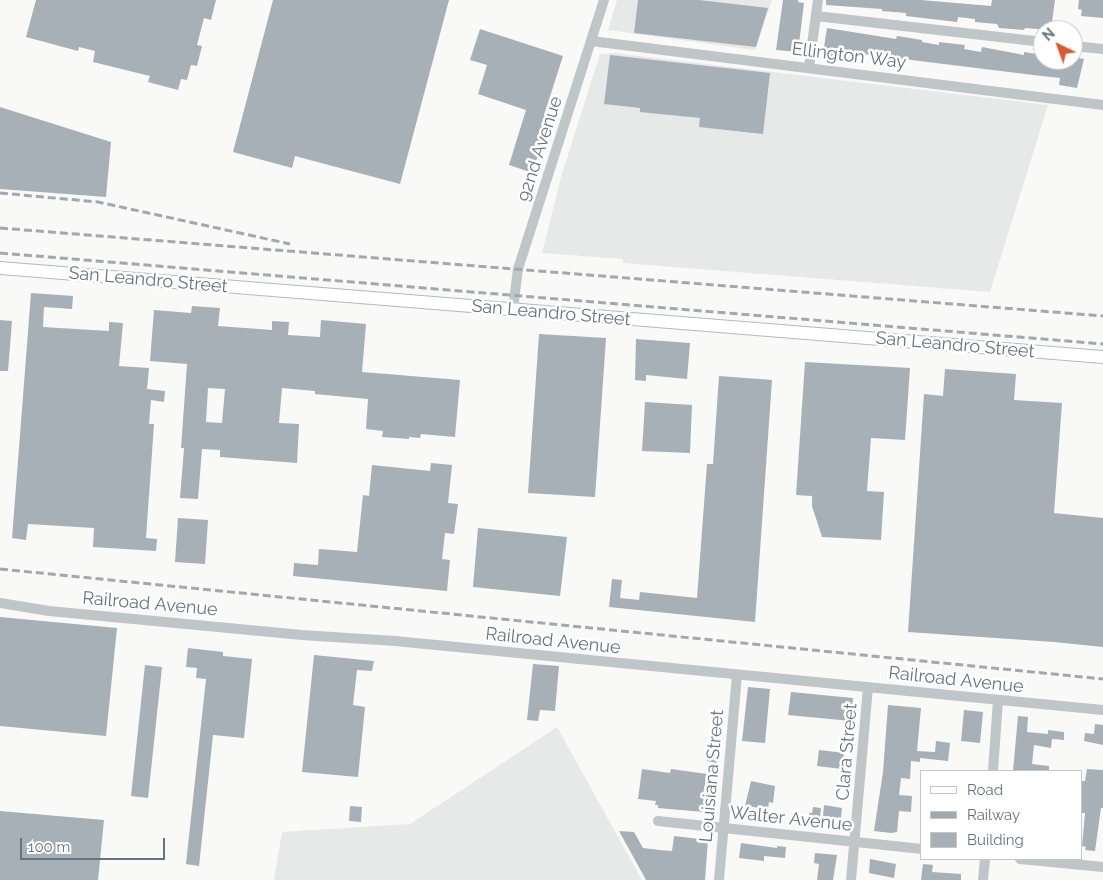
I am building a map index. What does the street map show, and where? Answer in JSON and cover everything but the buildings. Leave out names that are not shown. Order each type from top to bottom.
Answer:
[{"type":"main road","name":"San Leandro Street","points":[[0,268],[1103,357]]},
{"type":"street","name":"92nd Avenue","points":[[513,309],[518,269],[604,0]]},
{"type":"street","points":[[809,67],[818,0]]},
{"type":"street","points":[[816,16],[1033,41]]},
{"type":"street","name":"Ellington Way","points":[[591,41],[1103,105]]},
{"type":"street","points":[[1083,47],[1103,49]]},
{"type":"street","name":"Railroad Avenue","points":[[0,603],[49,611],[302,635],[394,641],[1103,710]]},
{"type":"street","name":"Louisiana Street","points":[[719,880],[737,675]]},
{"type":"street","name":"Clara Street","points":[[851,880],[868,687]]},
{"type":"street","points":[[993,770],[998,700]]},
{"type":"street","name":"Walter Avenue","points":[[658,821],[920,848]]},
{"type":"street","points":[[983,880],[985,860]]},
{"type":"street","points":[[1029,860],[1103,868]]},
{"type":"shaded area","points":[[617,0],[772,0],[755,50],[608,30]]},
{"type":"shaded area","points":[[614,53],[1048,105],[990,292],[623,263],[623,259],[542,253],[561,177],[600,54]]},
{"type":"shaded area","points":[[557,727],[642,880],[274,880],[282,832],[410,824]]},
{"type":"railway","points":[[0,193],[98,202],[290,244]]},
{"type":"railway","points":[[0,228],[1103,316]]},
{"type":"railway","points":[[0,253],[1103,344]]},
{"type":"railway","points":[[0,569],[1103,679]]}]
